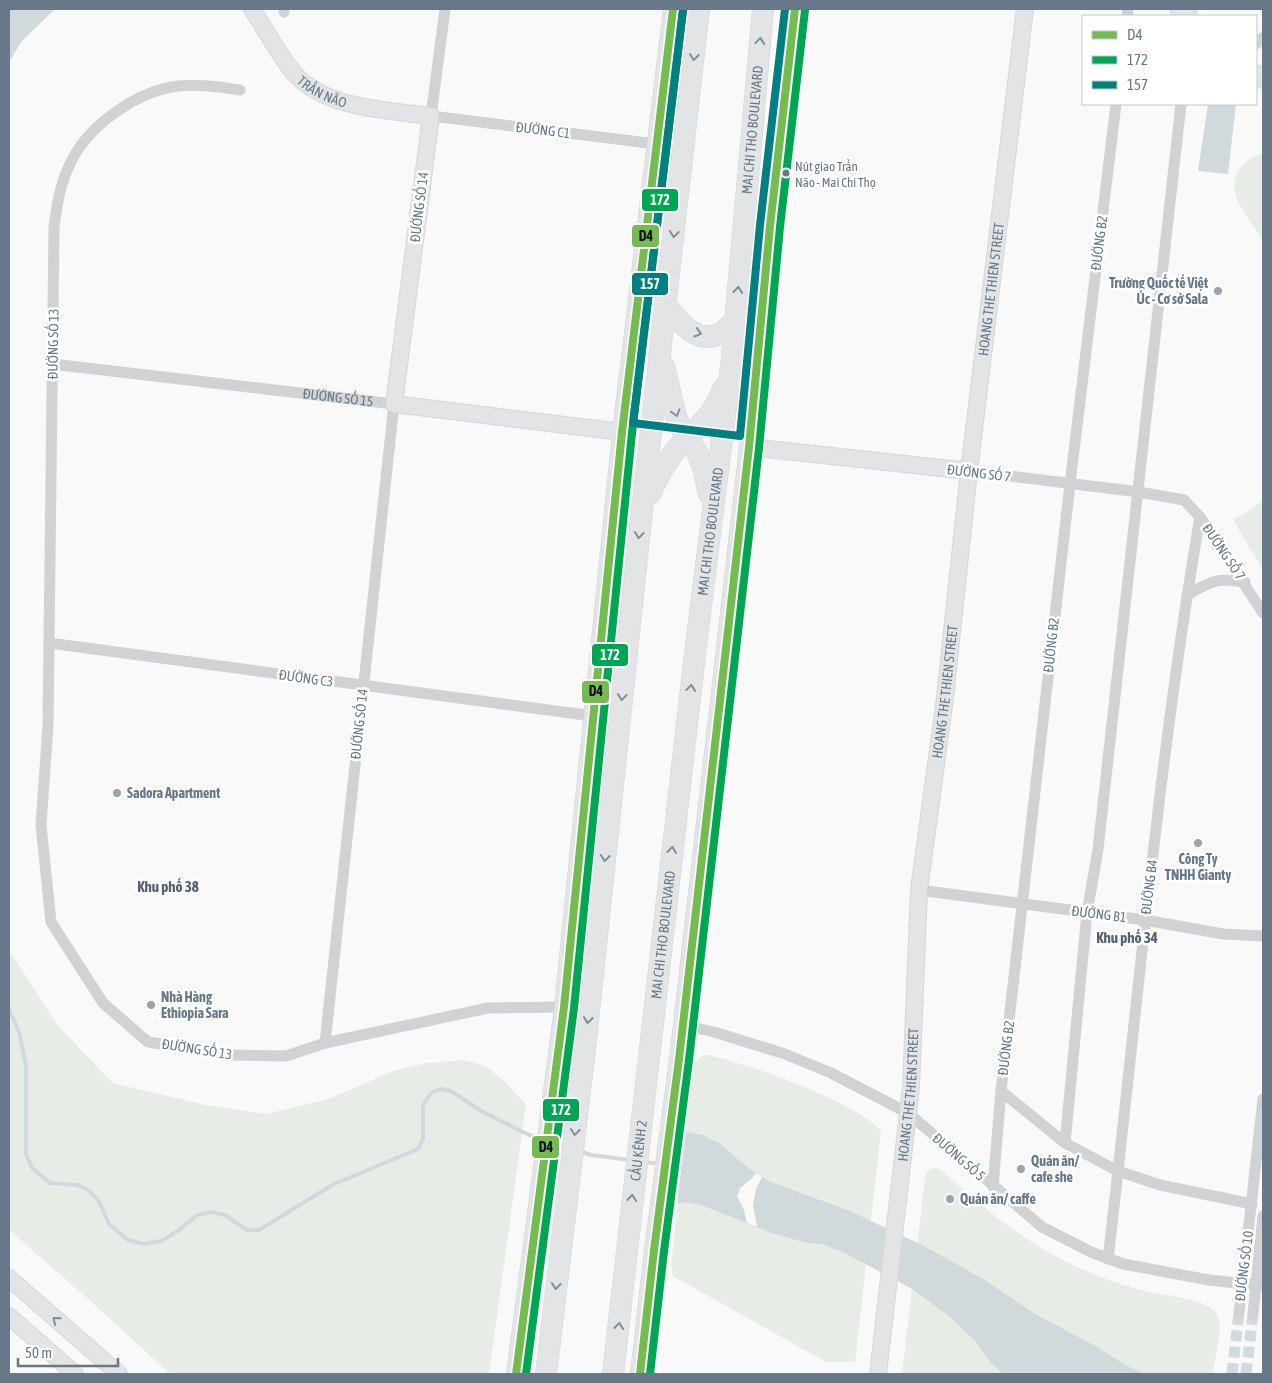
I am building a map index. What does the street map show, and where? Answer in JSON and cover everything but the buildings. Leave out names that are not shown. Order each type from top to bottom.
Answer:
[{"type":"highway","points":[[546,1374],[585,1049],[642,510],[667,306],[680,168],[699,9]]},
{"type":"highway","name":"MAI CHI THO BOULEVARD","points":[[648,1055],[720,443],[731,367],[763,9]]},
{"type":"highway","points":[[667,306],[680,323],[693,333],[709,336],[721,333],[736,320]]},
{"type":"highway","points":[[660,352],[676,417],[703,467],[712,519]]},
{"type":"highway","points":[[642,510],[667,463],[700,427],[719,400],[731,367]]},
{"type":"highway","points":[[652,434],[720,443]]},
{"type":"highway","name":"CẦU KÊNH 2","points":[[614,1374],[648,1055]]},
{"type":"main road","points":[[516,1374],[564,1006],[622,432],[672,9]]},
{"type":"main road","name":"MAI CHI THO BOULEVARD","points":[[679,1059],[749,447],[770,226],[795,9]]},
{"type":"main road","points":[[622,432],[652,434]]},
{"type":"main road","points":[[720,443],[749,447]]},
{"type":"main road","name":"CẦU KÊNH 2","points":[[640,1374],[679,1059]]},
{"type":"street","name":"TRẦN NÃO","points":[[252,9],[295,75],[309,87],[348,105],[431,116]]},
{"type":"street","name":"ĐƯỜNG SỐ 14","points":[[325,1043],[394,404],[445,9]]},
{"type":"street","name":"HOANG THE THIEN STREET","points":[[878,1374],[911,1087],[920,890],[945,698],[969,471],[1025,9]]},
{"type":"street","name":"ĐƯỜNG SỐ 13","points":[[240,90],[207,85],[178,86],[146,93],[117,110],[90,134],[70,162],[59,193],[54,227],[48,726],[41,825],[51,922],[103,1003],[148,1042],[234,1055],[286,1056],[325,1043],[488,1008],[564,1006]]},
{"type":"street","name":"ĐƯỜNG B2","points":[[994,1187],[1001,1091],[1070,484],[1116,105]]},
{"type":"street","points":[[1065,1143],[1087,913],[1098,849],[1109,736],[1139,492],[1181,105]]},
{"type":"street","name":"ĐƯỜNG C1","points":[[431,116],[656,144]]},
{"type":"street","name":"ĐƯỜNG SỐ 15","points":[[52,364],[622,432]]},
{"type":"street","name":"ĐƯỜNG SỐ 7","points":[[749,447],[969,471],[1139,492],[1184,500],[1200,517],[1245,582],[1263,613]]},
{"type":"street","name":"ĐƯỜNG B4","points":[[1108,1259],[1145,920],[1187,595],[1200,517]]},
{"type":"street","points":[[1187,595],[1208,583],[1226,578],[1245,582]]},
{"type":"street","name":"ĐƯỜNG C3","points":[[49,643],[593,716]]},
{"type":"street","name":"ĐƯỚNG B1","points":[[920,890],[1145,920],[1223,934],[1263,936]]},
{"type":"street","name":"ĐƯỜNG SỐ 5","points":[[682,1026],[714,1032],[785,1054],[831,1073],[908,1113],[1042,1227],[1072,1243],[1123,1264],[1209,1280],[1260,1286]]},
{"type":"street","points":[[1001,1091],[1065,1143],[1118,1171],[1160,1185],[1252,1204]]},
{"type":"street","name":"ĐƯỜNG SỐ 10","points":[[1239,1313],[1263,1099]]},
{"type":"street","name":"ĐƯỜNG SỐ 10","points":[[1253,1314],[1260,1286],[1263,1216]]},
{"type":"street","points":[[10,1281],[119,1374]]},
{"type":"street","points":[[9,1316],[75,1374]]},
{"type":"shaded area","points":[[9,9],[55,9],[22,41],[9,62]]},
{"type":"shaded area","points":[[1208,105],[1236,105],[1228,174],[1198,171]]},
{"type":"shaded area","points":[[1263,153],[1263,241],[1240,206],[1236,197],[1235,181],[1241,167],[1247,161]]},
{"type":"shaded area","points":[[1263,501],[1263,570],[1233,520]]},
{"type":"shaded area","points":[[9,950],[59,1027],[113,1083],[205,1105],[266,1114],[329,1099],[393,1071],[427,1063],[464,1060],[485,1066],[501,1078],[526,1104],[489,1374],[171,1374],[168,1372],[9,1230]]},
{"type":"shaded area","points":[[703,1055],[743,1065],[808,1088],[857,1112],[881,1131],[855,1362],[826,1362],[673,1276],[671,1265],[693,1064]]},
{"type":"shaded area","points":[[686,1132],[703,1135],[719,1143],[748,1168],[771,1182],[850,1211],[922,1245],[980,1277],[1035,1314],[1099,1348],[1125,1365],[1145,1374],[1003,1374],[991,1363],[974,1340],[949,1316],[912,1289],[845,1253],[825,1245],[803,1242],[769,1232],[701,1205],[686,1202],[677,1204]]},
{"type":"shaded area","points":[[932,1168],[940,1169],[1002,1222],[1070,1264],[1121,1284],[1196,1302],[1212,1309],[1217,1314],[1220,1327],[1212,1374],[902,1374],[925,1178],[927,1171]]},
{"type":"pier","points":[[756,1173],[762,1177],[756,1189],[753,1205],[757,1227],[747,1223],[744,1210],[737,1196],[740,1188]]},
{"type":"waterway","points":[[9,1009],[19,1032],[26,1066],[26,1154],[32,1168],[50,1183],[77,1185],[88,1190],[99,1201],[109,1224],[128,1240],[144,1244],[161,1241],[178,1231],[197,1215],[211,1212],[225,1215],[247,1230],[259,1230],[334,1184],[418,1149],[423,1139],[423,1105],[431,1093],[441,1089],[451,1091],[483,1112],[529,1135],[540,1138]]},
{"type":"waterway","points":[[552,1142],[567,1147]]},
{"type":"waterway","points":[[580,1151],[591,1155],[630,1160]]},
{"type":"waterway","points":[[644,1162],[660,1164]]},
{"type":"waterway","points":[[671,1166],[682,1168]]},
{"type":"tunnel","points":[[1232,1374],[1239,1313]]},
{"type":"tunnel","points":[[1246,1374],[1253,1314]]},
{"type":"transit line","name":"D4","points":[[516,1374],[564,1007],[622,432],[673,9]]},
{"type":"transit line","name":"157","points":[[683,10],[633,423],[740,436],[760,225],[785,9]]},
{"type":"transit line","name":"D4","points":[[640,1374],[679,1059],[749,447],[770,226],[795,9]]},
{"type":"transit line","name":"172","points":[[526,1374],[574,1008],[632,433],[683,10]]},
{"type":"transit line","name":"172","points":[[650,1374],[689,1060],[759,448],[780,227],[805,10]]},
{"type":"place","name":"Nút giao Trần Não - Mai Chí Thọ","points":[[786,173]]},
{"type":"place","name":"Trường Quốc tế Việt Úc - Cơ sở Sala","points":[[1218,291]]},
{"type":"place","name":"Sadora Apartment","points":[[117,793]]},
{"type":"place","name":"Công Ty TNHH Gianty","points":[[1198,843]]},
{"type":"place","name":"Nhà Hàng Ethiopia Sara","points":[[151,1005]]},
{"type":"place","name":"Quán ăn/ cafe she","points":[[1021,1169]]},
{"type":"place","name":"Quán ăn/ caffe","points":[[950,1199]]},
{"type":"district","name":"Khu phố 38","points":[[168,886]]},
{"type":"district","name":"Khu phố 34","points":[[1127,937]]}]
